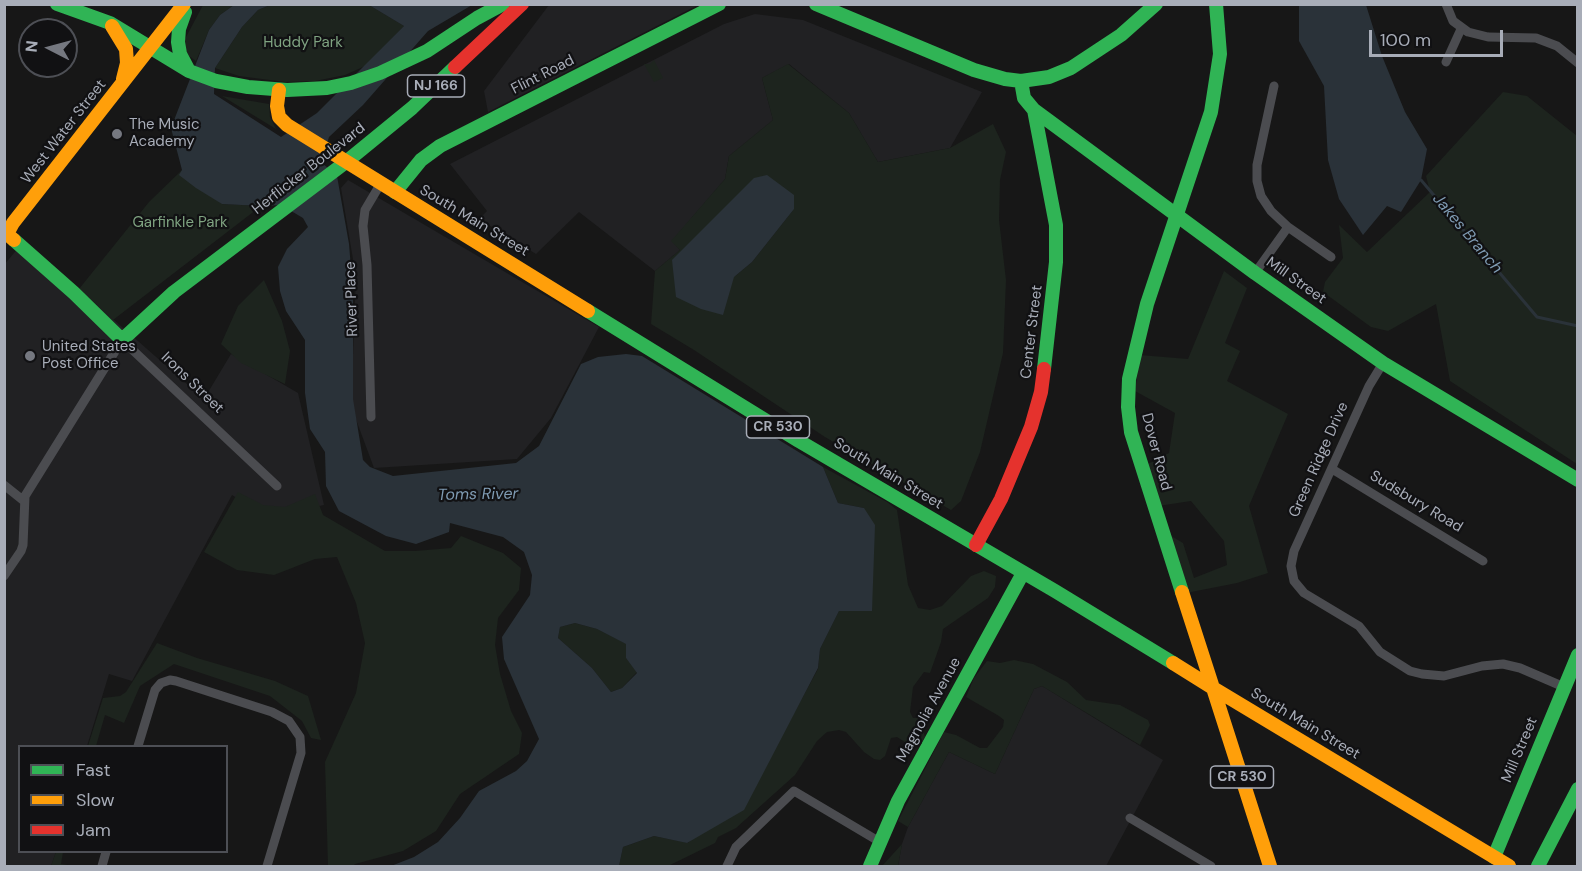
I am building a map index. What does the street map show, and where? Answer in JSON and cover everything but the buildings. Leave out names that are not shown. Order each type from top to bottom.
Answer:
[{"type":"main road","name":"NJ 166","points":[[57,4],[110,24],[189,71],[216,81],[279,90],[327,88],[359,81],[409,60],[503,4]]},
{"type":"main road","points":[[186,4],[178,42],[180,54],[189,71]]},
{"type":"main road","name":"West Water Street","points":[[6,234],[186,4]]},
{"type":"main road","name":"Herflicker Boulevard","points":[[122,340],[174,292],[341,166],[412,108],[522,4]]},
{"type":"main road","name":"Flint Road","points":[[395,192],[421,160],[440,146],[719,4]]},
{"type":"main road","points":[[816,4],[974,70],[1005,80],[1021,81],[1049,77],[1071,68],[1121,35],[1156,4]]},
{"type":"main road","name":"Dover Road","points":[[1216,4],[1220,54],[1211,112],[1147,304],[1129,379],[1128,407],[1131,432],[1144,477],[1270,867]]},
{"type":"main road","points":[[110,24],[127,54],[126,73],[117,92]]},
{"type":"main road","name":"Mill Street","points":[[1021,81],[1024,98],[1034,110],[1256,273],[1383,363],[1578,480]]},
{"type":"main road","name":"South Main Street","points":[[279,90],[277,106],[279,117],[287,125],[332,153],[341,166],[381,183],[799,441],[1023,573],[1509,867]]},
{"type":"main road","name":"Center Street","points":[[976,545],[1001,499],[1031,427],[1041,392],[1047,349],[1056,262],[1056,225],[1034,110]]},
{"type":"main road","name":"Irons Street","points":[[6,234],[74,293],[122,340]]},
{"type":"main road","name":"Magnolia Avenue","points":[[870,867],[898,801],[1023,573]]},
{"type":"main road","name":"Mill Street","points":[[1494,857],[1578,656]]},
{"type":"main road","points":[[1538,867],[1578,789]]},
{"type":"street","points":[[1446,4],[1453,21],[1461,29],[1488,37],[1536,38],[1552,43],[1578,63]]},
{"type":"street","points":[[1446,62],[1461,29]]},
{"type":"street","points":[[1274,86],[1257,165],[1257,181],[1261,196],[1288,227],[1331,258]]},
{"type":"street","name":"River Place","points":[[371,417],[367,265],[363,226],[365,210],[381,183]]},
{"type":"street","points":[[1256,273],[1288,227]]},
{"type":"street","name":"Irons Street","points":[[122,340],[278,486]]},
{"type":"street","name":"Herflicker Boulevard","points":[[4,576],[23,545],[25,496],[122,340]]},
{"type":"street","name":"Green Ridge Drive","points":[[1383,363],[1369,386],[1294,552],[1291,573],[1298,587],[1304,593],[1359,626],[1380,652],[1410,671],[1444,676],[1482,666],[1503,664],[1520,668],[1564,687]]},
{"type":"street","name":"Sudsbury Road","points":[[1332,469],[1483,561]]},
{"type":"street","points":[[4,485],[24,501]]},
{"type":"street","points":[[139,745],[158,686],[170,680],[272,712],[290,721],[298,731],[302,745],[301,753],[267,867]]},
{"type":"street","points":[[727,867],[736,847],[794,791],[880,842]]},
{"type":"street","points":[[1130,818],[1211,867]]},
{"type":"shaded area","points":[[549,5],[698,5],[488,112],[484,91]]},
{"type":"shaded area","points":[[755,14],[803,20],[982,92],[950,148],[878,162],[849,113],[789,64],[762,78],[773,120],[729,156],[725,179],[672,241],[680,250],[655,271],[579,212],[536,254],[479,219],[487,211],[450,164],[724,24]]},
{"type":"shaded area","points":[[348,180],[599,327],[551,418],[517,459],[374,468],[351,406],[356,277],[341,188]]},
{"type":"shaded area","points":[[24,241],[204,399],[231,354],[298,393],[324,505],[267,517],[232,495],[132,681],[109,674],[87,745],[18,745],[18,853],[56,853],[51,866],[5,866],[4,265]]},
{"type":"shaded area","points":[[1042,686],[1163,760],[1106,866],[898,866],[908,827],[949,752],[995,774],[1034,689]]},
{"type":"green space","name":"Huddy Park","points":[[203,5],[234,5],[220,15],[209,30],[196,61],[186,51],[185,39]]},
{"type":"green space","name":"Huddy Park","points":[[270,5],[369,5],[404,26],[365,66],[345,75],[315,81],[285,82],[239,76],[215,68],[242,27],[258,10]]},
{"type":"green space","points":[[654,60],[663,78],[654,82],[644,64],[650,64]]},
{"type":"green space","points":[[788,64],[849,113],[878,162],[950,148],[993,124],[1006,152],[1000,180],[999,220],[1006,280],[1003,353],[980,452],[961,501],[951,510],[825,437],[651,324],[655,271],[680,250],[671,241],[725,179],[729,156],[773,120],[762,78]],"holes":[[[794,209],[752,262],[734,277]]]},
{"type":"green space","points":[[1503,92],[1527,96],[1577,136],[1577,464],[1450,381],[1436,304],[1388,331],[1371,327],[1323,292],[1325,282],[1343,258],[1339,225],[1367,252],[1430,192],[1426,176]]},
{"type":"green space","points":[[222,96],[269,104],[270,117],[276,129]]},
{"type":"green space","name":"Garfinkle Park","points":[[182,170],[222,204],[261,206],[113,320],[79,289],[149,202]]},
{"type":"green space","points":[[1224,271],[1247,288],[1225,343],[1240,351],[1227,381],[1288,414],[1249,506],[1268,573],[1237,583],[1186,593],[1168,534],[1183,543],[1194,578],[1227,565],[1224,541],[1191,501],[1158,506],[1146,465],[1169,453],[1175,413],[1135,391],[1140,355],[1188,359]]},
{"type":"green space","points":[[264,280],[282,321],[290,351],[285,384],[241,363],[221,344],[238,306]]},
{"type":"green space","points":[[823,467],[887,502],[897,510],[908,585],[918,608],[930,610],[942,606],[971,576],[984,571],[996,576],[995,587],[988,598],[943,629],[930,673],[924,672],[913,687],[910,712],[913,718],[920,718],[925,737],[921,743],[908,744],[897,737],[891,738],[885,756],[880,760],[864,752],[846,732],[839,730],[827,732],[817,741],[795,775],[736,828],[718,837],[715,843],[668,866],[619,866],[623,847],[654,836],[688,843],[787,726],[818,669],[820,649],[839,611],[864,508],[838,503]]},
{"type":"green space","points":[[238,492],[263,505],[285,507],[315,494],[323,515],[385,551],[451,548],[461,536],[503,553],[521,568],[519,590],[498,618],[495,645],[500,674],[511,711],[522,733],[519,754],[460,794],[436,831],[403,851],[353,866],[328,866],[325,762],[356,693],[365,643],[356,603],[337,557],[315,559],[274,575],[237,570],[204,552]]},
{"type":"green space","points":[[575,623],[597,629],[627,644],[626,658],[637,672],[622,688],[611,692],[592,668],[558,638],[560,627]]},
{"type":"green space","points":[[157,643],[197,658],[275,681],[308,696],[321,740],[311,738],[302,721],[270,696],[174,664],[140,686],[124,723],[105,715],[96,745],[88,745],[103,698],[120,696],[126,692]]},
{"type":"green space","points":[[1014,660],[1033,664],[1067,682],[1086,700],[1120,705],[1148,720],[1150,725],[1140,745],[1042,686],[1034,689],[995,774],[949,752],[908,827],[898,821],[944,732],[956,735],[980,748],[987,748],[1003,727],[1004,720],[966,697],[974,678],[987,661],[1000,663]]},
{"type":"green space","points":[[902,844],[898,866],[882,866]]},
{"type":"green space","points":[[56,853],[63,853],[61,864],[74,866],[51,866]]},
{"type":"water","name":"Toms River","points":[[234,5],[270,5],[258,10],[242,27],[215,68],[214,94],[281,137],[317,113],[404,26],[369,5],[472,5],[428,31],[363,105],[329,137],[321,162],[337,176],[349,244],[353,292],[353,399],[363,460],[370,467],[393,476],[516,463],[539,446],[581,364],[598,357],[626,354],[642,356],[823,467],[838,503],[864,508],[875,525],[872,611],[839,611],[820,649],[818,668],[744,810],[687,843],[654,836],[623,847],[619,866],[391,866],[414,857],[438,842],[460,818],[479,791],[516,771],[527,761],[539,739],[504,659],[502,637],[530,595],[532,575],[524,552],[503,537],[450,523],[449,532],[416,544],[386,536],[339,511],[326,486],[325,452],[310,429],[305,393],[305,340],[286,311],[280,291],[278,267],[287,249],[308,227],[303,218],[281,205],[222,204],[179,175],[182,170],[171,128],[209,30],[220,15]],"holes":[[[575,623],[597,629],[626,644],[626,658],[637,673],[622,688],[611,692],[592,668],[558,638],[560,627]]]},
{"type":"water","points":[[1299,5],[1366,5],[1382,56],[1405,112],[1427,149],[1421,180],[1401,212],[1387,206],[1363,235],[1339,199],[1328,160],[1324,86],[1299,41]]},
{"type":"water","points":[[767,175],[794,195],[794,209],[752,262],[734,277],[723,315],[701,309],[676,297],[672,260],[754,178]]},
{"type":"waterway","name":"Jakes Branch","points":[[1421,180],[1537,317],[1578,326]]},
{"type":"traffic: fast","points":[[57,4],[110,23],[189,71],[216,81],[248,87],[287,90],[327,88],[380,73],[427,51],[503,4]]},
{"type":"traffic: fast","points":[[395,192],[421,160],[440,146],[719,4]]},
{"type":"traffic: fast","points":[[816,4],[974,70],[1021,81],[1049,77],[1071,68],[1121,35],[1156,4]]},
{"type":"traffic: fast","points":[[1182,592],[1131,432],[1128,407],[1129,379],[1147,304],[1211,112],[1220,54],[1216,4]]},
{"type":"traffic: fast","points":[[185,12],[179,29],[178,42],[180,54],[189,71]]},
{"type":"traffic: fast","points":[[14,240],[74,293],[122,340],[174,292],[346,162],[412,108],[455,67]]},
{"type":"traffic: fast","points":[[1021,81],[1024,98],[1034,110],[1255,273],[1383,363],[1578,480]]},
{"type":"traffic: fast","points":[[1034,110],[1056,225],[1056,262],[1044,369]]},
{"type":"traffic: fast","points":[[588,311],[799,441],[1173,663]]},
{"type":"traffic: fast","points":[[870,866],[898,801],[1023,573]]},
{"type":"traffic: fast","points":[[1494,857],[1578,655]]},
{"type":"traffic: fast","points":[[1538,866],[1578,789]]},
{"type":"traffic: slow","points":[[14,240],[7,234],[13,223],[184,4]]},
{"type":"traffic: slow","points":[[112,26],[126,49],[127,63],[123,79]]},
{"type":"traffic: slow","points":[[279,90],[277,106],[279,117],[287,125],[588,311]]},
{"type":"traffic: slow","points":[[1182,592],[1213,688],[1509,866]]},
{"type":"traffic: slow","points":[[1173,663],[1213,688],[1270,866]]},
{"type":"traffic: jam","points":[[455,67],[522,4]]},
{"type":"traffic: jam","points":[[976,545],[1001,499],[1031,427],[1041,392],[1044,369]]},
{"type":"place","name":"The Music Academy","points":[[117,134]]},
{"type":"place","name":"United States Post Office","points":[[30,356]]}]
